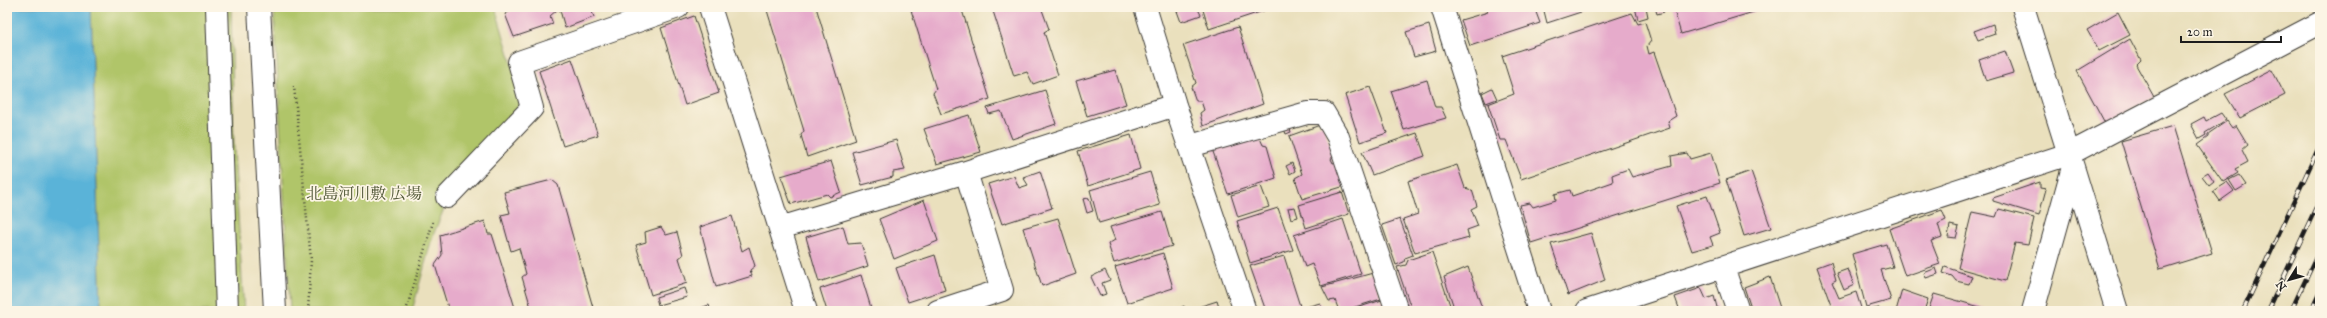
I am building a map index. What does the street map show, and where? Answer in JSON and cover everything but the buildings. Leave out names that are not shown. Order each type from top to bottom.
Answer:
[{"type":"street","points":[[216,7],[227,311]]},
{"type":"street","points":[[259,7],[275,311]]},
{"type":"street","points":[[447,198],[532,108],[519,62],[678,7]]},
{"type":"street","points":[[710,7],[806,311]]},
{"type":"street","points":[[1145,7],[1175,105],[1245,311]]},
{"type":"street","points":[[1442,7],[1539,311]]},
{"type":"street","points":[[2023,7],[2117,311]]},
{"type":"street","points":[[1587,311],[1723,267],[2071,161],[2320,23]]},
{"type":"street","points":[[780,228],[966,172],[1175,105]]},
{"type":"street","points":[[1190,146],[1307,113],[1324,113],[1338,137],[1398,311]]},
{"type":"street","points":[[2033,311],[2071,161]]},
{"type":"street","points":[[938,311],[1002,290],[966,172]]},
{"type":"street","points":[[1723,267],[1738,311]]},
{"type":"path","points":[[294,84],[311,260],[308,311]]},
{"type":"path","points":[[406,311],[438,209],[447,198]]},
{"type":"green space","points":[[91,7],[231,7],[234,151],[244,311],[101,311]]},
{"type":"green space","name":"北島河川敷 広場","points":[[274,7],[495,7],[526,111],[445,206],[432,238],[412,311],[290,311]]},
{"type":"water","points":[[7,7],[91,7],[101,311],[7,311]]},
{"type":"railway","points":[[2243,311],[2320,145]]},
{"type":"railway","points":[[2268,311],[2320,199]]},
{"type":"railway","points":[[2291,311],[2320,249]]},
{"type":"railway","points":[[2311,311],[2320,292]]}]
